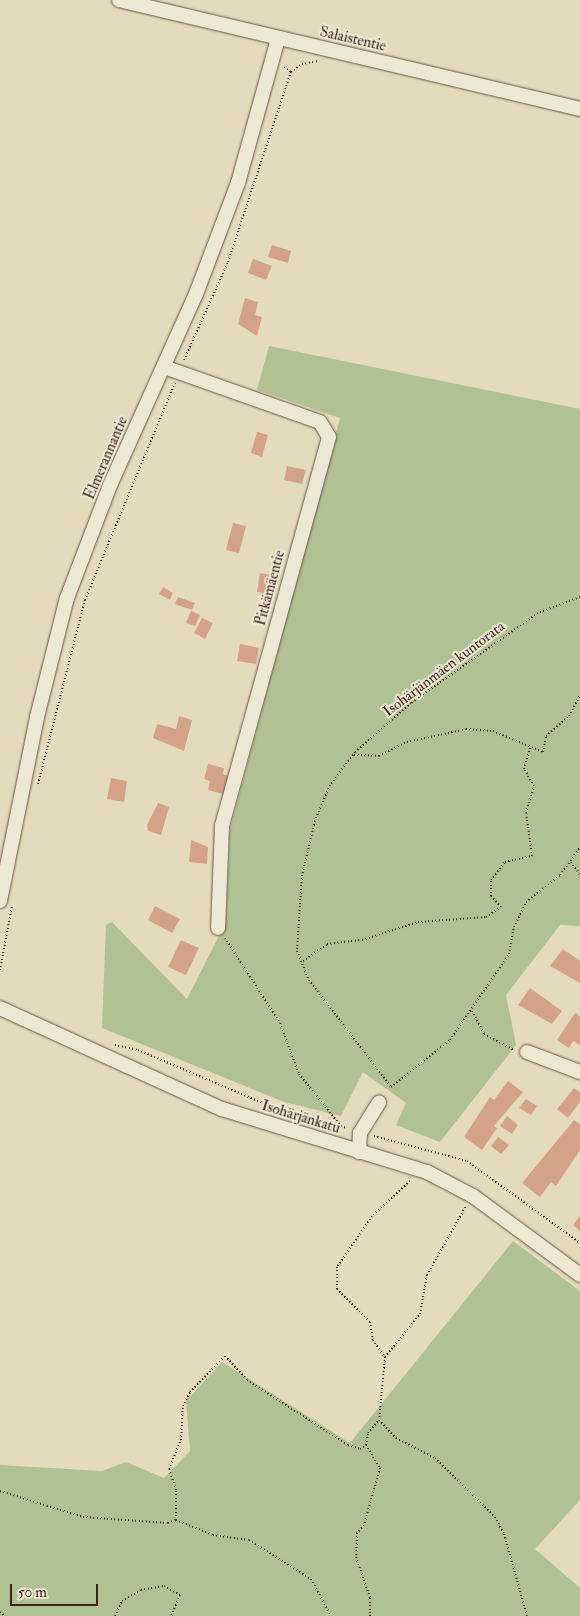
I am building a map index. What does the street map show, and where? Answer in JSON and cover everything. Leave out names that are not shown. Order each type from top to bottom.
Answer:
[{"type":"street","name":"Salaistentie","points":[[119,0],[580,110]]},
{"type":"street","name":"Elmerannantie","points":[[6,901],[37,717],[67,598],[164,367],[238,183],[278,39]]},
{"type":"street","name":"Pitkämäentie","points":[[164,367],[178,374],[320,422],[329,437],[222,826],[218,928]]},
{"type":"street","name":"Isohärjänkatu","points":[[0,1008],[222,1109],[417,1169],[473,1196],[580,1275]]},
{"type":"street","points":[[527,1052],[580,1072]]},
{"type":"street","points":[[359,1152],[360,1132],[379,1102]]},
{"type":"path","points":[[37,787],[85,600],[178,374],[228,262],[291,72]]},
{"type":"path","name":"Isohärjänmäen kuntorata","points":[[580,597],[538,613],[411,703],[353,755],[330,785],[315,821],[296,922],[302,962],[309,980],[391,1087],[450,1040],[472,1011],[509,954],[514,926],[526,902],[572,862],[580,848]]},
{"type":"path","points":[[353,755],[379,756],[407,742],[466,729],[493,732],[543,752],[546,736],[569,716],[580,695]]},
{"type":"path","points":[[302,962],[327,944],[362,940],[418,922],[486,917],[501,907],[491,896],[491,880],[505,862],[532,856],[526,813],[534,786],[524,769],[530,748]]},
{"type":"path","points":[[572,862],[580,875]]},
{"type":"path","points":[[0,970],[6,901]]},
{"type":"path","points":[[218,928],[280,1023],[300,1074],[341,1126]]},
{"type":"path","points":[[472,1011],[484,1034],[506,1049],[527,1052]]},
{"type":"path","points":[[107,1044],[138,1050],[270,1106],[467,1161],[580,1243]]},
{"type":"path","points":[[385,1357],[373,1340],[370,1322],[338,1289],[337,1267],[372,1216],[409,1183],[417,1169]]},
{"type":"path","points":[[370,1616],[370,1598],[356,1557],[357,1533],[364,1525],[380,1468],[366,1445],[368,1433],[379,1420],[385,1357],[420,1314],[427,1275],[473,1196]]},
{"type":"path","points":[[176,1520],[176,1490],[169,1469],[181,1440],[182,1406],[190,1392],[225,1356],[247,1380],[348,1445],[360,1449],[366,1445]]},
{"type":"path","points":[[379,1420],[396,1438],[435,1458],[495,1517],[504,1534],[527,1616]]},
{"type":"path","points":[[0,1491],[83,1517],[168,1523],[176,1520],[213,1535],[248,1540],[311,1578],[331,1616]]},
{"type":"path","points":[[115,1616],[122,1601],[141,1590],[164,1586],[180,1595],[171,1616]]},
{"type":"path","points":[[0,1612],[5,1616]]},
{"type":"green space","points":[[269,346],[580,409],[580,926],[560,925],[506,995],[516,1045],[440,1142],[396,1125],[406,1103],[363,1072],[341,1116],[284,1102],[102,1028],[106,925],[112,922],[187,999],[226,922],[230,829],[340,418],[257,390]]},
{"type":"green space","points":[[513,1241],[580,1291],[580,1500],[535,1549],[580,1588],[580,1616],[0,1616],[0,1465],[102,1471],[126,1462],[164,1478],[190,1451],[186,1401],[222,1362],[350,1443]]},
{"type":"building","points":[[272,245],[291,251],[288,263],[268,257]]},
{"type":"building","points":[[253,259],[272,266],[266,280],[248,273]]},
{"type":"building","points":[[245,298],[258,302],[255,315],[262,317],[257,336],[238,324]]},
{"type":"building","points":[[257,432],[268,435],[262,457],[251,453]]},
{"type":"building","points":[[287,466],[306,470],[302,484],[284,480]]},
{"type":"building","points":[[233,523],[246,526],[239,553],[226,550]]},
{"type":"building","points":[[260,573],[276,576],[273,595],[257,592]]},
{"type":"building","points":[[163,587],[173,593],[170,600],[159,594]]},
{"type":"building","points":[[178,597],[195,603],[192,610],[175,604]]},
{"type":"building","points":[[191,611],[200,615],[195,626],[186,623]]},
{"type":"building","points":[[202,618],[213,623],[205,639],[194,633]]},
{"type":"building","points":[[240,644],[259,648],[256,664],[237,661]]},
{"type":"building","points":[[179,716],[192,720],[184,751],[153,738],[157,724],[176,729]]},
{"type":"building","points":[[208,764],[224,768],[223,774],[228,776],[223,794],[208,790],[210,781],[204,779]]},
{"type":"building","points":[[111,778],[127,781],[124,802],[107,799]]},
{"type":"building","points":[[158,803],[169,807],[161,835],[148,831],[147,825]]},
{"type":"building","points":[[191,840],[208,847],[207,864],[189,862]]},
{"type":"building","points":[[155,906],[180,919],[172,933],[148,920]]},
{"type":"building","points":[[181,940],[199,948],[186,975],[168,967]]},
{"type":"building","points":[[563,949],[580,961],[580,983],[550,966]]},
{"type":"building","points":[[530,988],[562,1011],[552,1024],[518,1005]]},
{"type":"building","points":[[575,1013],[580,1016],[580,1045],[573,1041],[569,1048],[557,1040]]},
{"type":"building","points":[[508,1081],[523,1092],[494,1126],[497,1128],[482,1150],[464,1137],[490,1097],[494,1100]]},
{"type":"building","points":[[574,1088],[580,1092],[580,1102],[568,1118],[557,1109]]},
{"type":"building","points":[[526,1099],[537,1106],[531,1115],[519,1108]]},
{"type":"building","points":[[507,1116],[518,1125],[512,1134],[500,1126]]},
{"type":"building","points":[[574,1120],[580,1124],[580,1150],[556,1186],[551,1182],[540,1197],[522,1183]]},
{"type":"building","points":[[498,1137],[509,1145],[501,1154],[491,1146]]},
{"type":"building","points":[[580,1216],[580,1231],[573,1225]]}]
